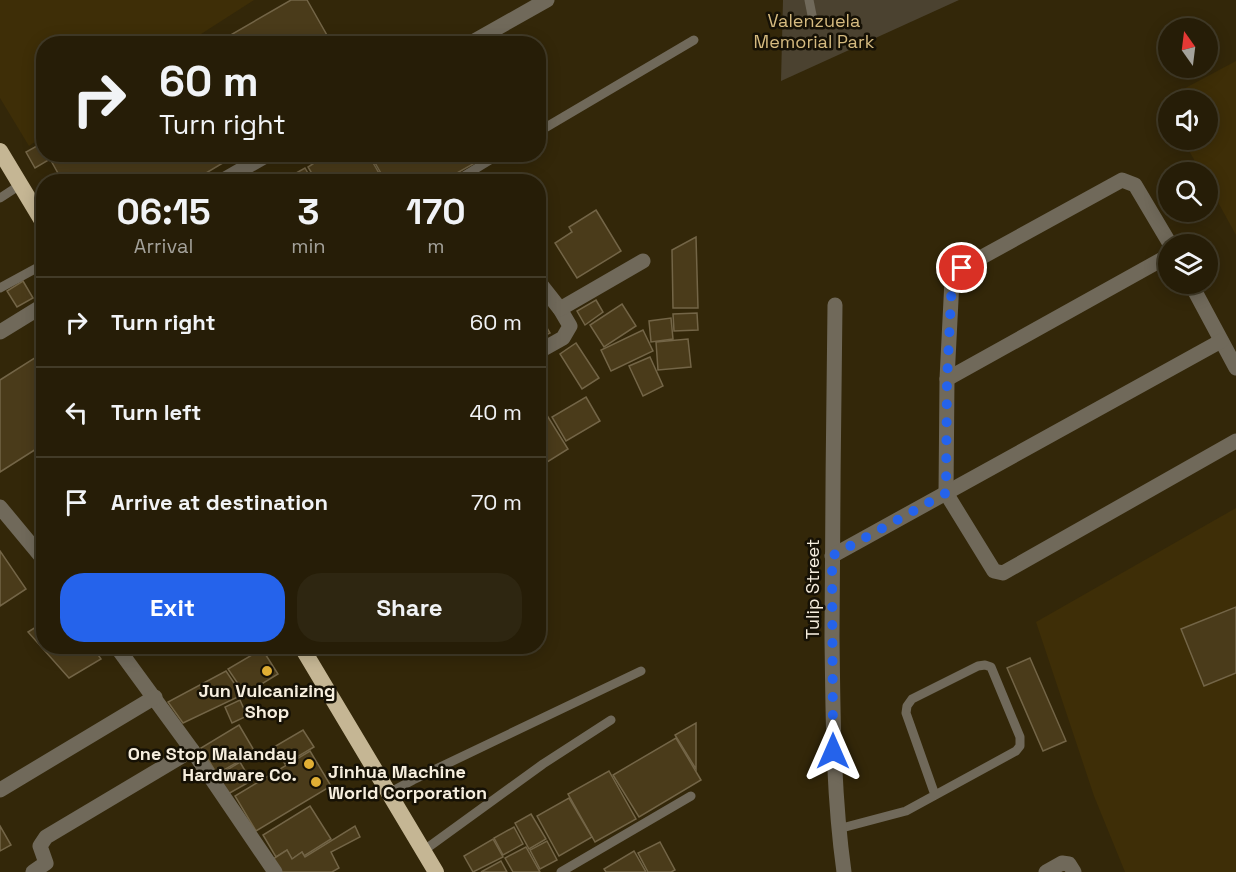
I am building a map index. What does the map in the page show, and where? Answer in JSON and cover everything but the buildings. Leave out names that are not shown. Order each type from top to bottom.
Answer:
[{"type":"highway","points":[[0,151],[36,211]]},
{"type":"highway","points":[[306,654],[436,872]]},
{"type":"street","points":[[483,36],[547,0]]},
{"type":"street","points":[[234,174],[255,162]]},
{"type":"street","points":[[1164,234],[1136,185],[1122,180],[962,268],[952,280],[947,380],[946,493],[994,571],[1003,573],[1236,441]]},
{"type":"street","points":[[560,309],[643,261]]},
{"type":"street","points":[[947,380],[1158,262]]},
{"type":"street","points":[[546,291],[570,326],[563,338],[546,348]]},
{"type":"street","points":[[1196,294],[1236,368]]},
{"type":"street","name":"Tulip Street","points":[[836,305],[832,556],[833,760],[844,872]]},
{"type":"street","points":[[0,332],[36,310]]},
{"type":"street","points":[[832,556],[1221,341]]},
{"type":"street","points":[[0,507],[36,550]]},
{"type":"street","points":[[122,654],[155,697],[275,872]]},
{"type":"street","points":[[0,790],[155,697]]},
{"type":"street","points":[[33,872],[46,863],[40,846],[46,837],[192,750]]},
{"type":"street","points":[[1046,872],[1062,862],[1069,864],[1074,872]]},
{"type":"lane","points":[[809,0],[814,25]]},
{"type":"lane","points":[[546,127],[694,40]]},
{"type":"lane","points":[[467,174],[487,162]]},
{"type":"lane","points":[[0,198],[20,185]]},
{"type":"lane","points":[[0,288],[36,268]]},
{"type":"lane","points":[[838,829],[906,811],[1016,751],[1020,746],[1020,737],[992,667],[978,666],[912,699],[907,706],[906,713],[935,795]]},
{"type":"lane","points":[[389,793],[641,671]]},
{"type":"lane","points":[[423,851],[543,764],[611,720]]},
{"type":"lane","points":[[561,872],[691,796]]},
{"type":"shaded area","points":[[0,0],[254,0],[198,36],[36,36],[36,141],[29,146],[0,98]]},
{"type":"shaded area","points":[[1236,61],[1236,235],[1218,202],[1218,162],[1195,162],[1189,150],[1218,150],[1218,90],[1182,90],[1204,78],[1218,78],[1218,71]]},
{"type":"shaded area","points":[[1236,508],[1236,872],[1125,872],[1094,796],[1036,622]]},
{"type":"green space","name":"Valenzuela Memorial Park","points":[[783,0],[959,0],[781,81]]},
{"type":"place","name":"Jun Vulcanizing Shop","points":[[267,671]]},
{"type":"place","name":"One Stop Malanday Hardware Co.","points":[[309,764]]},
{"type":"place","name":"Jinhua Machine World Corporation","points":[[316,782]]},
{"type":"route","points":[[833,751],[832,556],[946,493],[947,380],[952,280],[962,268]]}]
